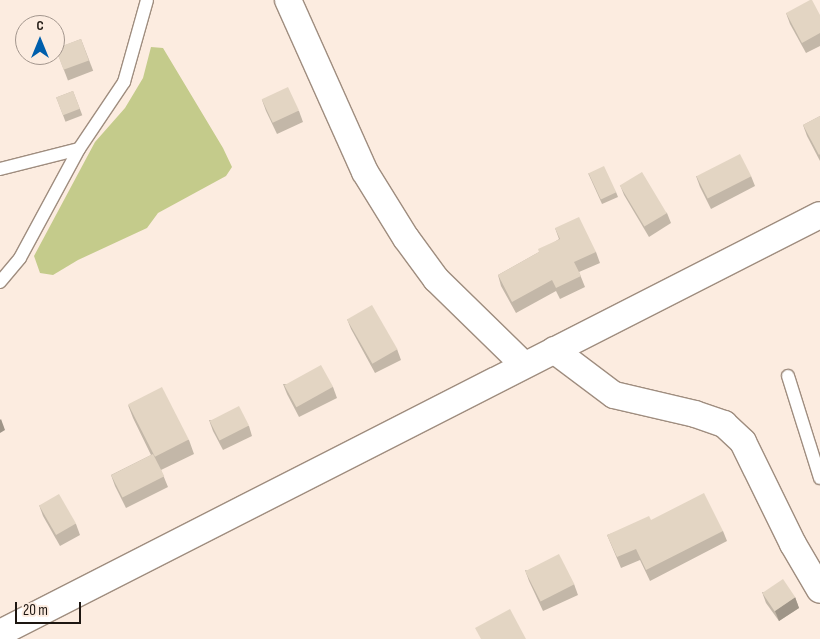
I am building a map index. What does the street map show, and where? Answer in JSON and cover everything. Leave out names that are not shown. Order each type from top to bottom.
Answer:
[{"type":"street","points":[[288,0],[366,172],[406,238],[436,279],[523,364]]},
{"type":"street","points":[[0,633],[523,364],[820,215]]},
{"type":"street","points":[[554,350],[614,395],[695,414],[724,424],[743,442],[793,544],[820,590]]},
{"type":"lane","points":[[0,282],[20,258],[79,149],[124,82],[147,0]]},
{"type":"lane","points":[[0,169],[79,149]]},
{"type":"lane","points":[[788,376],[820,478]]},
{"type":"green space","points":[[151,47],[163,48],[223,148],[232,167],[226,176],[158,213],[147,228],[78,260],[53,275],[40,273],[34,256],[95,142],[125,108],[143,78]]},
{"type":"building","points":[[812,0],[820,15],[820,33],[802,43],[786,13]]},
{"type":"building","points":[[81,39],[89,61],[63,70],[62,65],[65,65],[65,45]]},
{"type":"building","points":[[288,87],[299,111],[273,123],[262,99]]},
{"type":"building","points":[[73,91],[80,109],[63,115],[56,97]]},
{"type":"building","points":[[820,116],[820,154],[819,155],[803,125]]},
{"type":"building","points":[[740,154],[751,176],[708,199],[696,176]]},
{"type":"building","points":[[604,166],[616,192],[601,199],[589,173]]},
{"type":"building","points":[[642,172],[667,213],[644,227],[620,185]]},
{"type":"building","points":[[579,217],[596,252],[574,262],[581,276],[556,288],[552,280],[512,302],[498,275],[539,252],[538,249],[560,239],[555,228]]},
{"type":"building","points":[[372,305],[398,349],[372,364],[347,320]]},
{"type":"building","points":[[321,365],[333,387],[296,407],[284,385]]},
{"type":"building","points":[[162,387],[189,440],[155,457],[128,404]]},
{"type":"building","points":[[239,406],[249,426],[220,441],[210,421]]},
{"type":"building","points":[[153,454],[164,476],[122,498],[111,475]]},
{"type":"building","points":[[704,493],[723,531],[646,570],[636,549],[617,557],[607,535],[649,516],[651,520]]},
{"type":"building","points":[[59,494],[76,523],[56,535],[39,506]]},
{"type":"building","points":[[559,554],[574,584],[541,602],[525,571]]},
{"type":"building","points":[[783,579],[795,597],[775,611],[762,593]]},
{"type":"building","points":[[510,609],[526,639],[481,639],[475,628]]}]
